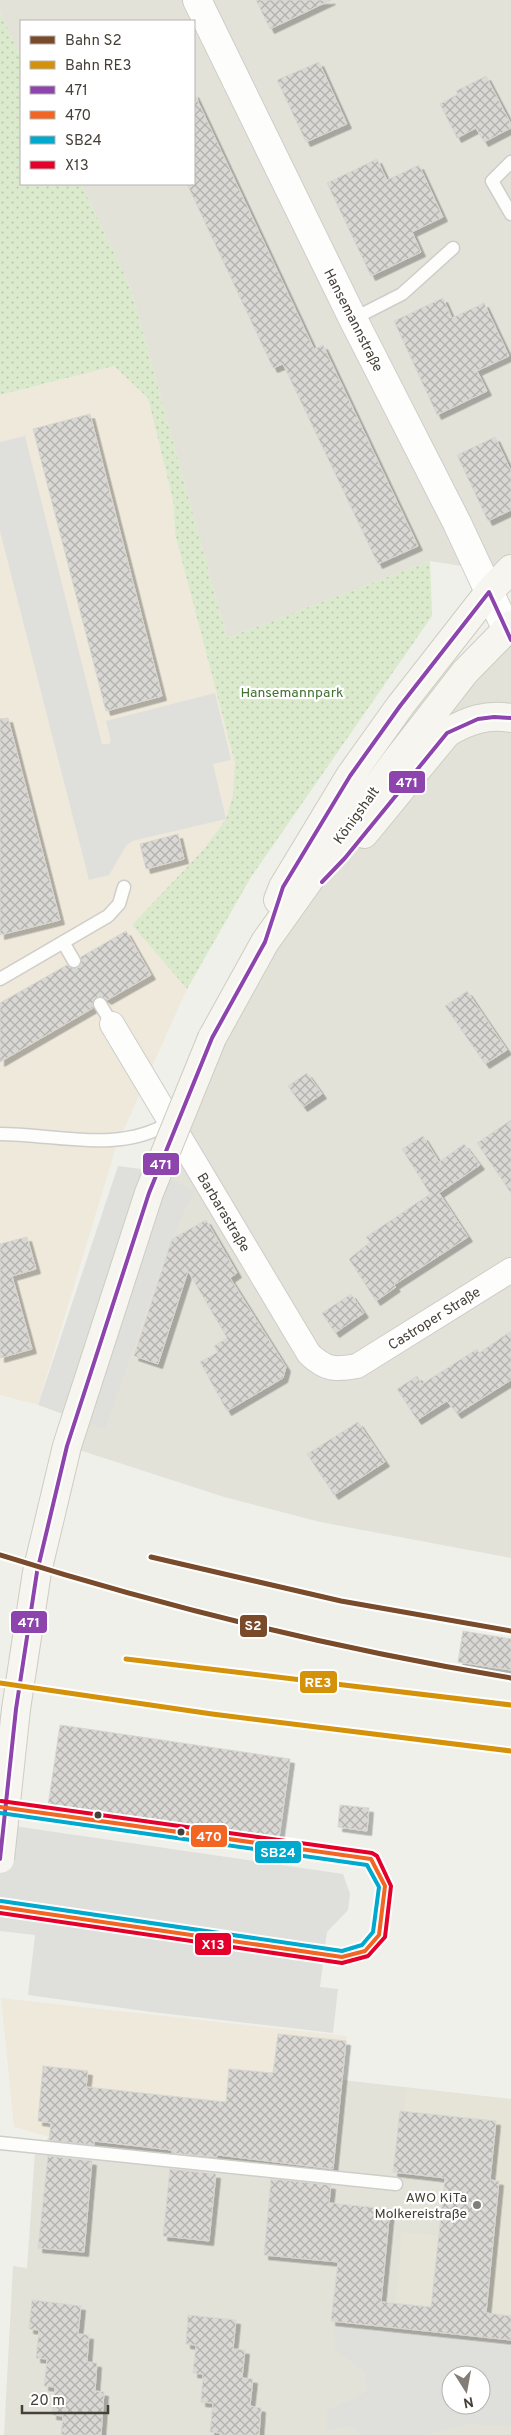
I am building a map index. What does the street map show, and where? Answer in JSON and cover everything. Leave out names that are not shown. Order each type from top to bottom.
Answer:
[{"type":"main road","name":"Königshalt","points":[[265,942],[282,887],[350,776],[400,706],[489,592],[511,569]]},
{"type":"main road","name":"Königshalt","points":[[0,1859],[16,1708],[36,1582],[67,1446],[149,1193],[212,1038],[265,942],[395,762],[465,672],[510,632]]},
{"type":"main road","points":[[265,942],[345,858],[447,733],[465,721],[486,716],[511,718]]},
{"type":"street","name":"Hansemannstraße","points":[[197,0],[353,319],[454,516],[489,592],[510,632]]},
{"type":"street","name":"Barbarastraße","points":[[112,1024],[169,1123],[309,1354],[320,1365],[338,1369],[357,1366]]},
{"type":"street","name":"Castroper Straße","points":[[357,1366],[511,1270]]},
{"type":"lane","points":[[511,162],[492,181],[511,214]]},
{"type":"lane","points":[[353,319],[402,294],[453,248]]},
{"type":"lane","points":[[0,979],[108,916],[119,904],[124,887]]},
{"type":"lane","points":[[63,942],[74,961]]},
{"type":"lane","points":[[100,1004],[112,1024]]},
{"type":"lane","points":[[0,1134],[113,1141],[155,1131],[169,1123]]},
{"type":"lane","points":[[0,1807],[371,1859],[385,1886],[379,1936],[365,1951],[342,1957],[0,1907]]},
{"type":"lane","points":[[0,2143],[396,2184]]},
{"type":"shaded area","points":[[0,0],[511,0],[511,574],[430,561],[227,638],[130,286],[81,185],[195,185],[195,20],[20,20],[20,55],[0,12]]},
{"type":"shaded area","points":[[114,366],[148,398],[173,500],[175,534],[235,763],[235,778],[233,796],[226,819],[204,849],[132,925],[187,989],[116,1147],[38,1405],[0,1395],[0,395]]},
{"type":"shaded area","points":[[25,436],[102,744],[109,744],[111,741],[106,721],[215,693],[231,760],[213,764],[226,819],[132,841],[126,846],[109,875],[89,880],[0,531],[0,442]]},
{"type":"shaded area","points":[[511,625],[511,1558],[320,1522],[224,1497],[67,1446],[107,1317],[265,942]]},
{"type":"shaded area","points":[[118,1166],[156,1171],[194,1191],[171,1239],[105,1429],[38,1405]]},
{"type":"shaded area","points":[[0,1824],[343,1874],[350,1894],[348,1910],[327,1932],[320,1987],[338,1989],[333,2033],[152,2012],[28,1995],[35,1935],[0,1931]]},
{"type":"shaded area","points":[[1,1998],[347,2036],[333,2167],[49,2137],[14,2127]]},
{"type":"shaded area","points":[[342,2080],[511,2099],[511,2435],[4,2435],[13,2266],[27,2268],[35,2152],[49,2137],[333,2167]]},
{"type":"shaded area","name":"AWO KiTa Molkereistraße","points":[[407,2088],[511,2099],[511,2316],[395,2304],[402,2232],[439,2236],[445,2178],[393,2172],[400,2111],[404,2111]]},
{"type":"shaded area","points":[[334,2326],[511,2343],[511,2426],[466,2424],[426,2435],[360,2435],[359,2431],[351,2426],[327,2430],[327,2410],[357,2397],[367,2390],[366,2373],[335,2350]]},
{"type":"green space","name":"Hansemannpark","points":[[0,12],[20,55],[20,185],[81,185],[130,286],[227,638],[430,561],[432,616],[251,877],[187,989],[132,925],[204,849],[226,819],[233,795],[235,763],[175,534],[173,500],[148,398],[114,366],[0,395]]},
{"type":"building","points":[[256,0],[331,0],[270,29]]},
{"type":"building","points":[[319,62],[347,124],[306,142],[277,80]]},
{"type":"building","points":[[486,76],[511,124],[511,128],[484,142],[476,128],[457,138],[440,104],[458,94],[456,91]]},
{"type":"building","points":[[195,95],[314,349],[323,345],[418,546],[378,564],[283,364],[273,368],[187,185],[195,185]]},
{"type":"building","points":[[377,159],[387,180],[419,165],[443,217],[412,232],[421,252],[371,276],[327,183]]},
{"type":"building","points":[[443,298],[452,318],[484,303],[509,356],[477,371],[487,391],[437,415],[394,321]]},
{"type":"building","points":[[90,414],[162,696],[106,711],[33,429]]},
{"type":"building","points":[[495,437],[511,471],[511,510],[488,521],[457,455]]},
{"type":"building","points":[[8,718],[60,920],[0,935],[0,719]]},
{"type":"building","points":[[178,834],[184,859],[146,869],[140,844]]},
{"type":"building","points":[[126,931],[151,975],[107,1000],[103,997],[96,997],[93,1001],[93,1008],[0,1062],[0,1003],[67,965],[70,968],[78,968],[81,965],[81,957]]},
{"type":"building","points":[[467,991],[507,1050],[485,1064],[445,1006]]},
{"type":"building","points":[[307,1073],[322,1094],[303,1107],[288,1086]]},
{"type":"building","points":[[511,1120],[511,1193],[477,1143]]},
{"type":"building","points":[[423,1136],[439,1162],[464,1144],[480,1165],[439,1193],[468,1237],[394,1285],[396,1287],[376,1301],[349,1259],[370,1242],[366,1237],[430,1194],[402,1149]]},
{"type":"building","points":[[206,1220],[237,1273],[230,1278],[286,1367],[283,1378],[227,1411],[200,1362],[218,1352],[214,1346],[227,1338],[188,1271],[158,1364],[134,1356],[172,1239]]},
{"type":"building","points":[[27,1237],[36,1269],[12,1276],[32,1349],[0,1358],[0,1244]]},
{"type":"building","points":[[351,1294],[364,1313],[335,1333],[322,1313]]},
{"type":"building","points":[[511,1331],[511,1380],[457,1414],[447,1401],[417,1420],[397,1389],[417,1376],[422,1384],[477,1349],[479,1353]]},
{"type":"building","points":[[358,1422],[385,1462],[334,1495],[307,1454]]},
{"type":"building","points":[[463,1631],[511,1639],[511,1670],[458,1662]]},
{"type":"building","points":[[60,1725],[290,1759],[279,1838],[48,1806]]},
{"type":"building","points":[[340,1805],[369,1808],[367,1831],[338,1827]]},
{"type":"building","points":[[278,2034],[346,2041],[333,2169],[218,2155],[217,2157],[172,2153],[172,2150],[94,2141],[94,2145],[49,2140],[51,2123],[38,2121],[43,2066],[88,2071],[86,2087],[226,2102],[229,2069],[273,2073]]},
{"type":"building","points":[[400,2111],[496,2121],[490,2180],[499,2181],[486,2313],[511,2316],[511,2340],[331,2321],[338,2262],[264,2255],[271,2179],[331,2185],[329,2203],[390,2209],[381,2302],[431,2307],[445,2178],[393,2172]]},
{"type":"building","points":[[48,2156],[92,2161],[84,2252],[38,2248]]},
{"type":"building","points":[[170,2169],[216,2174],[209,2241],[163,2236]]},
{"type":"building","points":[[32,2300],[81,2306],[78,2334],[89,2335],[87,2362],[97,2363],[95,2391],[104,2392],[101,2435],[61,2435],[63,2416],[52,2415],[55,2387],[44,2386],[47,2359],[36,2358],[39,2330],[29,2329]]},
{"type":"building","points":[[188,2315],[236,2320],[233,2349],[245,2350],[242,2378],[253,2379],[250,2406],[261,2408],[259,2435],[220,2435],[221,2433],[210,2432],[213,2403],[201,2402],[203,2374],[193,2373],[196,2345],[186,2344]]},
{"type":"rail line","name":"S2","points":[[0,1555],[190,1610],[253,1626],[381,1654],[511,1678]]},
{"type":"rail line","name":"S2","points":[[151,1557],[341,1601],[511,1631]]},
{"type":"rail line","name":"RE3","points":[[126,1659],[511,1705]]},
{"type":"rail line","name":"RE3","points":[[0,1683],[212,1714],[511,1751]]},
{"type":"transit line","name":"471","points":[[0,1859],[16,1709],[37,1572],[67,1446],[149,1193],[212,1038],[265,942],[283,887],[350,776],[400,706],[489,592],[511,640]]},
{"type":"transit line","name":"471","points":[[322,882],[345,858],[447,733],[478,719],[494,717],[511,718]]},
{"type":"transit line","name":"X13","points":[[0,1913],[342,1963],[368,1956],[385,1937],[391,1886],[377,1856],[372,1853],[1,1801]]},
{"type":"transit line","name":"470","points":[[0,1807],[371,1859],[385,1886],[379,1935],[365,1951],[342,1957],[0,1907]]},
{"type":"transit line","name":"SB24","points":[[0,1813],[367,1865],[379,1887],[373,1932],[362,1945],[342,1951],[1,1901]]},
{"type":"place","name":"AWO KiTa Molkereistraße","points":[[477,2205]]}]
